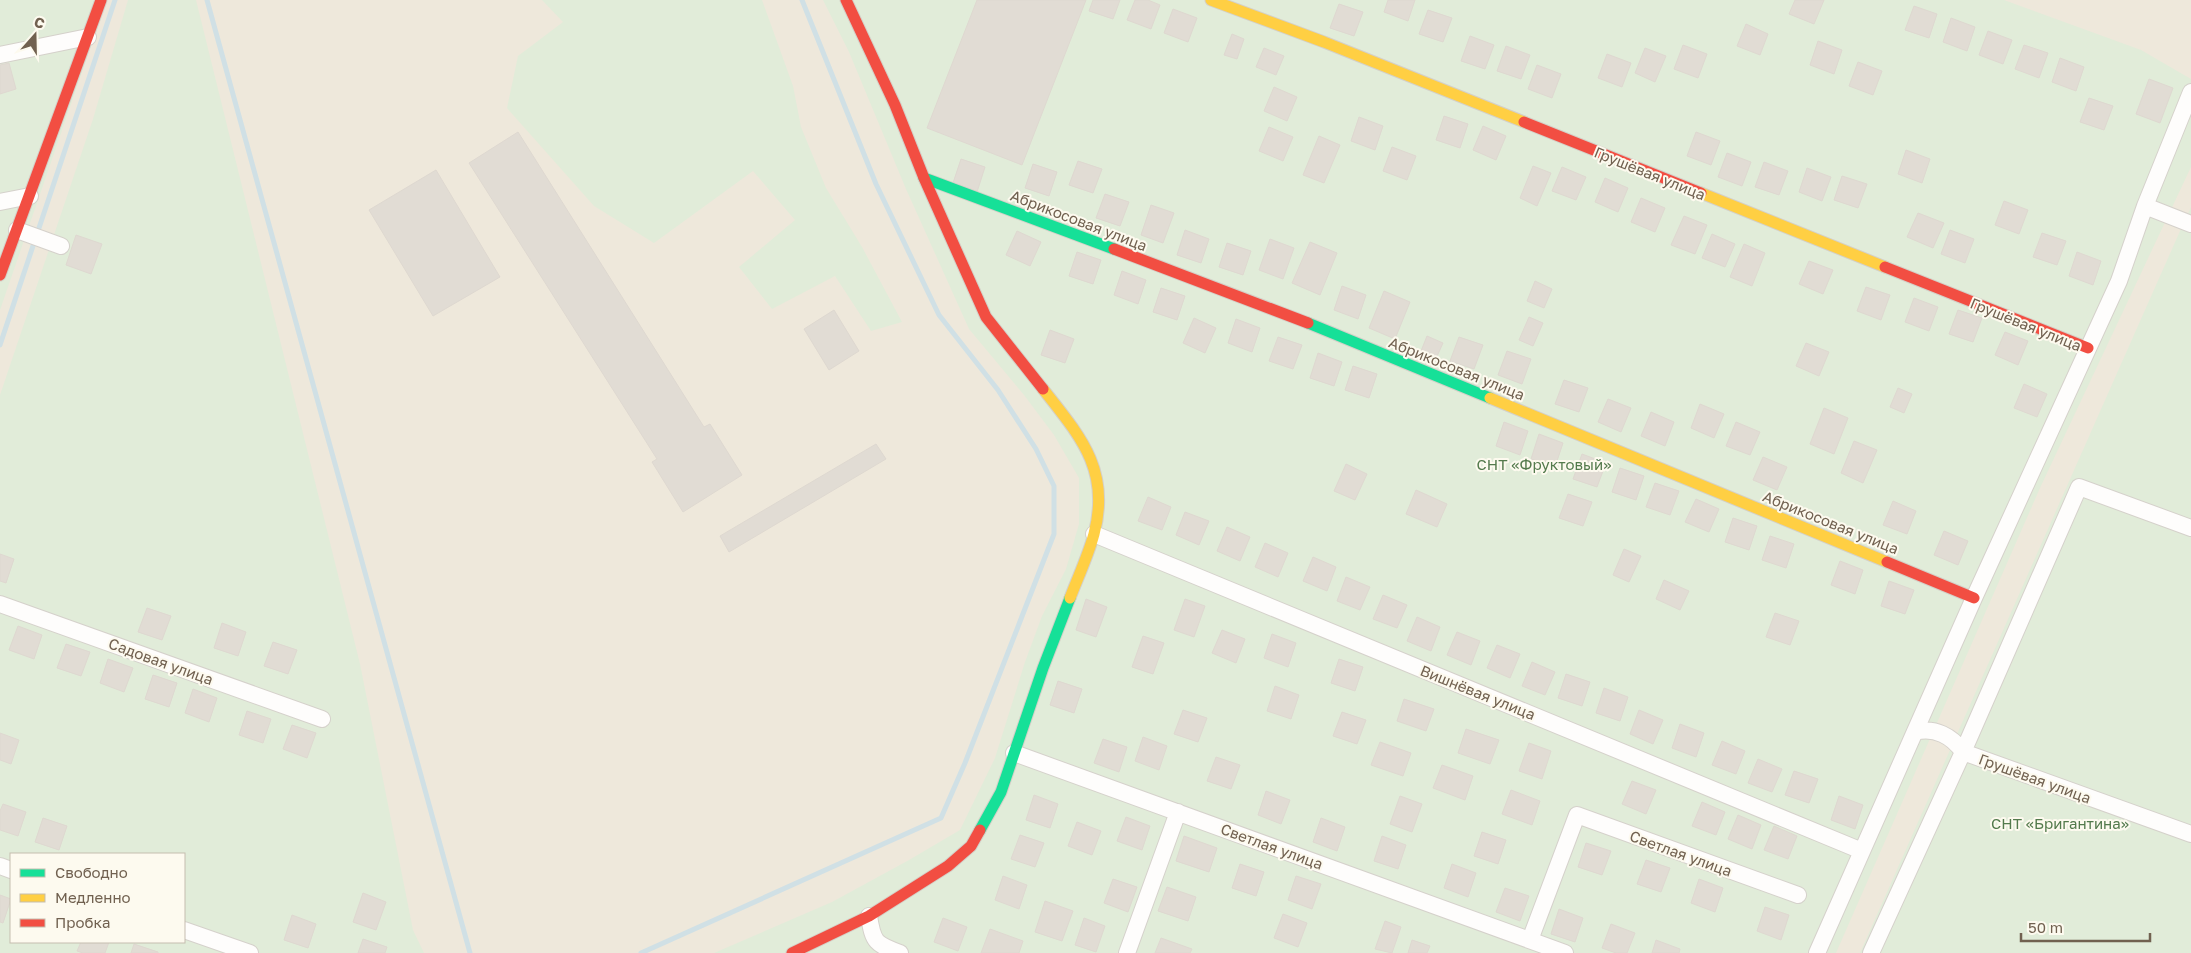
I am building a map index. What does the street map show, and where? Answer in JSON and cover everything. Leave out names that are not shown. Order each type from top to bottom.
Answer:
[{"type":"street","points":[[0,275],[30,235],[30,196],[101,0]]},
{"type":"street","points":[[792,953],[869,916],[948,866],[971,846],[1001,792],[1094,534],[1100,496],[1092,460],[1076,431],[986,316],[924,178],[895,106],[846,0]]},
{"type":"street","name":"Грушёвая улица","points":[[1211,0],[1334,46],[2088,348]]},
{"type":"street","points":[[0,55],[88,37]]},
{"type":"street","points":[[1817,953],[1974,598],[2119,281],[2191,92]]},
{"type":"street","name":"Абрикосовая улица","points":[[924,178],[1286,314],[1974,598]]},
{"type":"street","points":[[0,202],[30,196]]},
{"type":"street","points":[[2146,206],[2189,218]]},
{"type":"street","points":[[30,235],[61,246]]},
{"type":"street","points":[[1871,953],[1963,752],[2079,487],[2191,528]]},
{"type":"street","name":"Вишнёвая улица","points":[[1094,534],[1862,850]]},
{"type":"street","name":"Садовая улица","points":[[0,604],[322,719]]},
{"type":"street","points":[[1915,732],[1923,730],[1942,733],[1958,745],[1963,752]]},
{"type":"street","name":"Грушёвая улица","points":[[1963,752],[2191,834]]},
{"type":"street","name":"Светлая улица","points":[[1014,753],[1565,953]]},
{"type":"street","points":[[1127,953],[1178,812]]},
{"type":"street","name":"Светлая улица","points":[[1530,940],[1577,815],[1798,895]]},
{"type":"street","points":[[869,916],[872,933],[880,946],[900,953]]},
{"type":"street","points":[[185,930],[250,953]]},
{"type":"shaded area","points":[[0,0],[2191,0],[2191,953],[0,953]]},
{"type":"green space","points":[[0,0],[107,0],[0,310]]},
{"type":"green space","points":[[128,0],[196,0],[360,664],[413,930],[424,953],[0,953],[0,395],[93,119]]},
{"type":"green space","points":[[542,0],[762,0],[793,86],[801,127],[826,188],[862,247],[902,322],[871,331],[835,276],[772,309],[739,267],[795,220],[753,171],[654,243],[594,206],[507,108],[518,56],[563,22]]},
{"type":"green space","name":"СНТ «Фруктовый»","points":[[823,0],[2004,0],[2141,50],[2191,79],[2191,167],[2040,488],[1836,953],[714,953],[832,902],[960,830],[995,758],[1025,662],[1042,616],[1066,569],[1079,524],[1079,478],[1054,435],[1024,395],[969,329],[906,189],[849,52]]},
{"type":"green space","name":"СНТ «Бригантина»","points":[[2191,207],[2191,953],[1860,953],[2184,222]]},
{"type":"building","points":[[977,0],[1086,0],[1022,165],[927,128]]},
{"type":"building","points":[[1093,0],[1120,0],[1113,19],[1089,11]]},
{"type":"building","points":[[1135,0],[1148,0],[1160,5],[1151,29],[1127,20]]},
{"type":"building","points":[[1388,0],[1415,0],[1408,21],[1384,12]]},
{"type":"building","points":[[1795,0],[1824,0],[1814,24],[1789,14]]},
{"type":"building","points":[[1339,4],[1363,12],[1354,36],[1330,28]]},
{"type":"building","points":[[1914,6],[1937,14],[1929,38],[1905,30]]},
{"type":"building","points":[[1173,9],[1197,18],[1188,42],[1164,33]]},
{"type":"building","points":[[1428,10],[1452,18],[1443,42],[1419,34]]},
{"type":"building","points":[[1951,18],[1975,27],[1967,51],[1943,42]]},
{"type":"building","points":[[1746,24],[1768,34],[1760,55],[1737,46]]},
{"type":"building","points":[[1988,31],[2012,40],[2003,64],[1979,55]]},
{"type":"building","points":[[1232,34],[1244,39],[1237,59],[1224,55]]},
{"type":"building","points":[[1470,36],[1494,45],[1485,69],[1461,61]]},
{"type":"building","points":[[1818,41],[1842,50],[1834,74],[1810,65]]},
{"type":"building","points":[[1683,45],[1707,54],[1698,78],[1674,69]]},
{"type":"building","points":[[2024,45],[2048,53],[2039,78],[2015,69]]},
{"type":"building","points":[[1506,46],[1530,55],[1521,79],[1497,71]]},
{"type":"building","points":[[1264,48],[1284,56],[1276,75],[1256,67]]},
{"type":"building","points":[[1645,48],[1666,56],[1655,82],[1635,73]]},
{"type":"building","points":[[1607,54],[1631,63],[1622,87],[1598,78]]},
{"type":"building","points":[[2060,58],[2084,67],[2076,91],[2052,82]]},
{"type":"building","points":[[1858,62],[1882,71],[1873,95],[1849,86]]},
{"type":"building","points":[[9,63],[16,89],[0,94],[0,65]]},
{"type":"building","points":[[1537,65],[1561,74],[1552,98],[1528,89]]},
{"type":"building","points":[[2149,79],[2173,88],[2160,123],[2136,114]]},
{"type":"building","points":[[1274,87],[1297,97],[1287,121],[1264,111]]},
{"type":"building","points":[[2089,98],[2113,106],[2104,130],[2080,122]]},
{"type":"building","points":[[1444,116],[1468,124],[1460,148],[1436,140]]},
{"type":"building","points":[[1359,117],[1383,126],[1375,150],[1351,141]]},
{"type":"building","points":[[1483,126],[1506,136],[1496,160],[1473,150]]},
{"type":"building","points":[[1269,127],[1293,137],[1283,161],[1259,151]]},
{"type":"building","points":[[518,132],[704,427],[710,424],[742,475],[683,512],[652,462],[657,459],[469,163]]},
{"type":"building","points":[[1696,132],[1720,141],[1711,165],[1687,156]]},
{"type":"building","points":[[1319,136],[1340,145],[1324,183],[1303,175]]},
{"type":"building","points":[[1392,147],[1416,156],[1407,180],[1383,171]]},
{"type":"building","points":[[1906,150],[1930,159],[1922,183],[1898,174]]},
{"type":"building","points":[[1727,153],[1751,162],[1742,186],[1718,177]]},
{"type":"building","points":[[961,159],[985,167],[977,192],[953,183]]},
{"type":"building","points":[[1078,161],[1102,169],[1093,193],[1069,185]]},
{"type":"building","points":[[1764,162],[1788,171],[1779,195],[1755,187]]},
{"type":"building","points":[[1033,164],[1057,172],[1049,196],[1025,188]]},
{"type":"building","points":[[1533,166],[1551,173],[1537,206],[1520,198]]},
{"type":"building","points":[[1562,167],[1586,177],[1576,200],[1552,191]]},
{"type":"building","points":[[1807,168],[1831,177],[1822,201],[1799,192]]},
{"type":"building","points":[[436,170],[500,277],[433,316],[369,210]]},
{"type":"building","points":[[1842,176],[1867,184],[1858,208],[1834,200]]},
{"type":"building","points":[[1605,178],[1628,188],[1618,212],[1595,202]]},
{"type":"building","points":[[1105,194],[1129,202],[1120,226],[1096,218]]},
{"type":"building","points":[[1641,198],[1665,208],[1655,232],[1631,222]]},
{"type":"building","points":[[2004,201],[2028,210],[2019,234],[1995,225]]},
{"type":"building","points":[[1151,205],[1174,213],[1163,243],[1141,235]]},
{"type":"building","points":[[1918,213],[1944,223],[1933,248],[1907,237]]},
{"type":"building","points":[[1684,216],[1707,225],[1695,254],[1671,245]]},
{"type":"building","points":[[1185,230],[1209,239],[1201,263],[1177,255]]},
{"type":"building","points":[[1950,230],[1974,239],[1965,263],[1941,254]]},
{"type":"building","points":[[1017,231],[1041,242],[1030,266],[1006,255]]},
{"type":"building","points":[[2042,233],[2066,241],[2057,265],[2033,257]]},
{"type":"building","points":[[1712,234],[1735,244],[1725,267],[1702,258]]},
{"type":"building","points":[[76,235],[102,244],[91,274],[66,265]]},
{"type":"building","points":[[1270,239],[1294,248],[1283,279],[1259,270]]},
{"type":"building","points":[[1310,242],[1337,253],[1320,295],[1292,283]]},
{"type":"building","points":[[1227,243],[1251,251],[1243,275],[1219,267]]},
{"type":"building","points":[[1744,244],[1765,253],[1752,286],[1730,277]]},
{"type":"building","points":[[1077,252],[1101,260],[1093,284],[1069,276]]},
{"type":"building","points":[[2077,252],[2101,261],[2093,285],[2069,276]]},
{"type":"building","points":[[1809,261],[1833,270],[1823,294],[1799,284]]},
{"type":"building","points":[[1122,271],[1146,280],[1138,304],[1114,295]]},
{"type":"building","points":[[1535,281],[1552,289],[1544,308],[1527,301]]},
{"type":"building","points":[[1342,286],[1366,295],[1358,319],[1334,310]]},
{"type":"building","points":[[1866,287],[1890,295],[1881,320],[1857,311]]},
{"type":"building","points":[[1161,288],[1185,296],[1177,320],[1153,312]]},
{"type":"building","points":[[1384,291],[1410,302],[1395,339],[1369,328]]},
{"type":"building","points":[[1914,298],[1938,307],[1929,331],[1905,322]]},
{"type":"building","points":[[834,310],[859,351],[829,370],[804,329]]},
{"type":"building","points":[[1958,310],[1982,318],[1973,342],[1949,334]]},
{"type":"building","points":[[1529,317],[1543,323],[1533,346],[1519,340]]},
{"type":"building","points":[[1194,318],[1216,328],[1205,353],[1183,343]]},
{"type":"building","points":[[1236,319],[1260,328],[1252,352],[1228,343]]},
{"type":"building","points":[[1050,330],[1074,339],[1065,363],[1041,355]]},
{"type":"building","points":[[2005,332],[2028,341],[2018,365],[1995,355]]},
{"type":"building","points":[[1427,336],[1443,343],[1434,363],[1419,356]]},
{"type":"building","points":[[1278,337],[1302,345],[1293,369],[1269,361]]},
{"type":"building","points":[[1459,337],[1483,345],[1474,369],[1450,361]]},
{"type":"building","points":[[1806,343],[1829,352],[1819,376],[1796,366]]},
{"type":"building","points":[[1507,351],[1531,359],[1522,384],[1498,375]]},
{"type":"building","points":[[1318,353],[1342,362],[1334,386],[1310,378]]},
{"type":"building","points":[[1353,366],[1377,374],[1369,398],[1345,390]]},
{"type":"building","points":[[1564,380],[1588,388],[1579,412],[1555,404]]},
{"type":"building","points":[[2024,384],[2047,394],[2037,417],[2014,408]]},
{"type":"building","points":[[1898,388],[1912,394],[1904,413],[1890,407]]},
{"type":"building","points":[[1608,399],[1631,408],[1621,432],[1598,422]]},
{"type":"building","points":[[1700,404],[1724,414],[1714,438],[1691,428]]},
{"type":"building","points":[[1824,408],[1848,418],[1834,454],[1810,444]]},
{"type":"building","points":[[1651,412],[1674,422],[1665,446],[1641,436]]},
{"type":"building","points":[[1504,422],[1528,431],[1520,455],[1496,446]]},
{"type":"building","points":[[1736,422],[1760,432],[1750,455],[1726,446]]},
{"type":"building","points":[[1539,434],[1563,443],[1555,467],[1531,459]]},
{"type":"building","points":[[1854,441],[1877,450],[1863,483],[1841,473]]},
{"type":"building","points":[[876,444],[886,459],[729,552],[720,536]]},
{"type":"building","points":[[1582,454],[1606,463],[1597,487],[1573,479]]},
{"type":"building","points":[[1763,457],[1787,467],[1777,490],[1753,480]]},
{"type":"building","points":[[1346,464],[1367,474],[1355,500],[1334,491]]},
{"type":"building","points":[[1620,468],[1644,476],[1636,500],[1612,492]]},
{"type":"building","points":[[1655,483],[1679,491],[1670,515],[1646,507]]},
{"type":"building","points":[[1416,490],[1447,504],[1437,527],[1406,514]]},
{"type":"building","points":[[1568,494],[1592,502],[1583,526],[1559,518]]},
{"type":"building","points":[[1148,497],[1171,507],[1162,530],[1138,521]]},
{"type":"building","points":[[1696,499],[1719,509],[1709,532],[1685,522]]},
{"type":"building","points":[[1893,501],[1916,511],[1907,534],[1883,525]]},
{"type":"building","points":[[1185,512],[1209,521],[1199,545],[1176,535]]},
{"type":"building","points":[[1733,518],[1757,526],[1749,550],[1725,542]]},
{"type":"building","points":[[1227,527],[1250,537],[1240,561],[1217,551]]},
{"type":"building","points":[[1944,531],[1968,541],[1958,565],[1934,555]]},
{"type":"building","points":[[1770,536],[1794,544],[1786,568],[1762,560]]},
{"type":"building","points":[[1265,543],[1288,553],[1278,577],[1255,567]]},
{"type":"building","points":[[1624,549],[1641,556],[1629,582],[1613,575]]},
{"type":"building","points":[[0,554],[14,559],[6,583],[0,581]]},
{"type":"building","points":[[1313,557],[1336,567],[1327,591],[1303,581]]},
{"type":"building","points":[[1840,561],[1863,570],[1855,594],[1831,585]]},
{"type":"building","points":[[1346,577],[1370,587],[1360,610],[1337,601]]},
{"type":"building","points":[[1664,580],[1689,591],[1680,610],[1656,599]]},
{"type":"building","points":[[1889,581],[1914,590],[1905,614],[1881,606]]},
{"type":"building","points":[[1383,595],[1407,605],[1397,628],[1373,619]]},
{"type":"building","points":[[1086,599],[1107,607],[1096,637],[1076,630]]},
{"type":"building","points":[[1185,599],[1205,606],[1194,637],[1174,630]]},
{"type":"building","points":[[147,608],[171,616],[162,640],[138,632]]},
{"type":"building","points":[[1775,613],[1799,621],[1790,645],[1766,637]]},
{"type":"building","points":[[1417,617],[1440,627],[1431,651],[1407,641]]},
{"type":"building","points":[[222,623],[246,632],[238,656],[214,648]]},
{"type":"building","points":[[18,626],[42,635],[34,659],[9,650]]},
{"type":"building","points":[[1222,630],[1245,639],[1236,663],[1212,653]]},
{"type":"building","points":[[1457,632],[1480,641],[1471,665],[1447,655]]},
{"type":"building","points":[[1272,634],[1296,643],[1288,667],[1264,658]]},
{"type":"building","points":[[1143,636],[1164,643],[1153,674],[1132,667]]},
{"type":"building","points":[[273,642],[297,650],[288,674],[264,666]]},
{"type":"building","points":[[66,644],[90,652],[81,676],[57,668]]},
{"type":"building","points":[[1497,645],[1520,654],[1510,678],[1487,668]]},
{"type":"building","points":[[108,659],[133,668],[124,692],[100,683]]},
{"type":"building","points":[[1339,659],[1363,667],[1355,691],[1331,683]]},
{"type":"building","points":[[1532,662],[1555,672],[1545,695],[1522,686]]},
{"type":"building","points":[[1566,674],[1590,682],[1582,706],[1558,698]]},
{"type":"building","points":[[153,675],[177,683],[169,707],[145,699]]},
{"type":"building","points":[[1058,681],[1082,689],[1074,713],[1050,705]]},
{"type":"building","points":[[1275,686],[1299,695],[1291,719],[1267,711]]},
{"type":"building","points":[[1604,688],[1628,697],[1620,721],[1596,713]]},
{"type":"building","points":[[193,689],[217,698],[209,722],[185,713]]},
{"type":"building","points":[[1404,699],[1434,709],[1426,731],[1397,721]]},
{"type":"building","points":[[1183,710],[1207,718],[1198,742],[1174,734]]},
{"type":"building","points":[[1639,710],[1663,720],[1653,744],[1630,734]]},
{"type":"building","points":[[247,711],[271,719],[263,743],[239,735]]},
{"type":"building","points":[[1342,712],[1366,720],[1357,744],[1333,736]]},
{"type":"building","points":[[1680,724],[1704,733],[1696,757],[1672,748]]},
{"type":"building","points":[[292,725],[316,733],[307,758],[283,749]]},
{"type":"building","points":[[1466,729],[1499,740],[1490,764],[1458,753]]},
{"type":"building","points":[[0,733],[19,740],[11,764],[0,760]]},
{"type":"building","points":[[1143,737],[1167,746],[1159,770],[1135,761]]},
{"type":"building","points":[[1103,739],[1127,747],[1119,772],[1094,763]]},
{"type":"building","points":[[1722,741],[1745,751],[1736,774],[1712,765]]},
{"type":"building","points":[[1380,742],[1411,753],[1403,776],[1371,765]]},
{"type":"building","points":[[1529,743],[1551,751],[1542,779],[1519,771]]},
{"type":"building","points":[[1216,757],[1240,765],[1231,789],[1207,781]]},
{"type":"building","points":[[1758,759],[1782,769],[1772,792],[1748,783]]},
{"type":"building","points":[[1442,765],[1473,776],[1465,800],[1433,788]]},
{"type":"building","points":[[1794,771],[1818,779],[1809,803],[1785,795]]},
{"type":"building","points":[[1632,781],[1656,790],[1646,814],[1622,804]]},
{"type":"building","points":[[1511,790],[1540,801],[1532,825],[1502,814]]},
{"type":"building","points":[[1266,791],[1290,800],[1281,824],[1258,815]]},
{"type":"building","points":[[1034,795],[1058,804],[1050,828],[1026,820]]},
{"type":"building","points":[[1400,796],[1422,804],[1412,832],[1390,824]]},
{"type":"building","points":[[1839,796],[1863,805],[1855,829],[1831,820]]},
{"type":"building","points":[[1702,802],[1725,812],[1716,835],[1692,826]]},
{"type":"building","points":[[3,804],[26,812],[18,836],[0,830],[0,811]]},
{"type":"building","points":[[1738,815],[1761,825],[1752,849],[1728,839]]},
{"type":"building","points":[[1126,817],[1150,826],[1142,850],[1117,841]]},
{"type":"building","points":[[43,818],[67,826],[59,850],[35,842]]},
{"type":"building","points":[[1321,818],[1345,827],[1337,851],[1313,842]]},
{"type":"building","points":[[1077,822],[1101,831],[1092,855],[1068,846]]},
{"type":"building","points":[[1774,826],[1797,836],[1788,859],[1764,850]]},
{"type":"building","points":[[1482,832],[1506,840],[1498,864],[1474,856]]},
{"type":"building","points":[[1020,835],[1044,843],[1035,867],[1011,859]]},
{"type":"building","points":[[1184,836],[1217,848],[1209,872],[1176,861]]},
{"type":"building","points":[[1382,836],[1406,845],[1398,869],[1374,861]]},
{"type":"building","points":[[1586,843],[1611,851],[1602,875],[1578,867]]},
{"type":"building","points":[[1646,860],[1670,868],[1661,892],[1637,884]]},
{"type":"building","points":[[1240,864],[1264,872],[1256,896],[1232,888]]},
{"type":"building","points":[[1452,864],[1476,873],[1468,897],[1444,888]]},
{"type":"building","points":[[1003,876],[1027,885],[1019,909],[995,900]]},
{"type":"building","points":[[1296,876],[1321,884],[1312,909],[1288,900]]},
{"type":"building","points":[[1113,879],[1137,887],[1128,912],[1104,903]]},
{"type":"building","points":[[1699,879],[1723,888],[1715,912],[1691,903]]},
{"type":"building","points":[[1167,887],[1196,897],[1188,921],[1158,911]]},
{"type":"building","points":[[1505,888],[1529,896],[1520,921],[1496,912]]},
{"type":"building","points":[[363,893],[386,902],[376,930],[353,922]]},
{"type":"building","points":[[0,895],[10,899],[10,902],[3,923],[0,922]]},
{"type":"building","points":[[1045,901],[1073,911],[1062,941],[1035,932]]},
{"type":"building","points":[[1765,907],[1789,915],[1781,940],[1757,931]]},
{"type":"building","points":[[1559,909],[1583,918],[1575,942],[1551,934]]},
{"type":"building","points":[[1283,914],[1307,923],[1298,947],[1274,938]]},
{"type":"building","points":[[292,915],[316,924],[308,948],[284,940]]},
{"type":"building","points":[[943,918],[967,927],[958,951],[934,942]]},
{"type":"building","points":[[1084,918],[1105,926],[1096,952],[1075,945]]},
{"type":"building","points":[[1385,921],[1401,927],[1392,953],[1375,949]]},
{"type":"building","points":[[1611,924],[1635,933],[1627,953],[1616,953],[1602,948]]},
{"type":"building","points":[[990,929],[1023,941],[1019,953],[981,953]]},
{"type":"building","points":[[1161,938],[1192,949],[1190,953],[1155,953]]},
{"type":"building","points":[[363,939],[387,947],[385,953],[358,953]]},
{"type":"building","points":[[1412,940],[1430,946],[1427,953],[1408,953]]},
{"type":"building","points":[[1656,940],[1680,949],[1679,953],[1652,953]]},
{"type":"building","points":[[81,943],[109,943],[105,953],[83,953],[77,951]]},
{"type":"building","points":[[134,944],[158,952],[158,953],[131,953]]},
{"type":"waterway","points":[[0,345],[115,0]]},
{"type":"waterway","points":[[207,0],[470,953]]},
{"type":"waterway","points":[[641,953],[941,818],[965,763],[1054,534],[1054,486],[1036,449],[998,390],[939,315],[876,184],[802,0]]},
{"type":"traffic: fast","points":[[924,178],[1114,249]]},
{"type":"traffic: fast","points":[[1308,323],[1490,398]]},
{"type":"traffic: fast","points":[[980,830],[1001,792],[1043,668],[1070,598]]},
{"type":"traffic: slow","points":[[1211,0],[1324,42],[1524,122]]},
{"type":"traffic: slow","points":[[1701,193],[1885,267]]},
{"type":"traffic: slow","points":[[1043,389],[1069,422],[1089,455],[1095,472],[1098,491],[1098,511],[1094,534],[1070,598]]},
{"type":"traffic: slow","points":[[1490,398],[1887,562]]},
{"type":"traffic: jam","points":[[0,275],[101,0]]},
{"type":"traffic: jam","points":[[846,0],[895,105],[924,178],[986,317],[1043,389]]},
{"type":"traffic: jam","points":[[1524,122],[1701,193]]},
{"type":"traffic: jam","points":[[1114,249],[1308,323]]},
{"type":"traffic: jam","points":[[1885,267],[2088,348]]},
{"type":"traffic: jam","points":[[1887,562],[1974,598]]},
{"type":"traffic: jam","points":[[792,953],[869,916],[948,866],[971,846],[980,830]]}]
